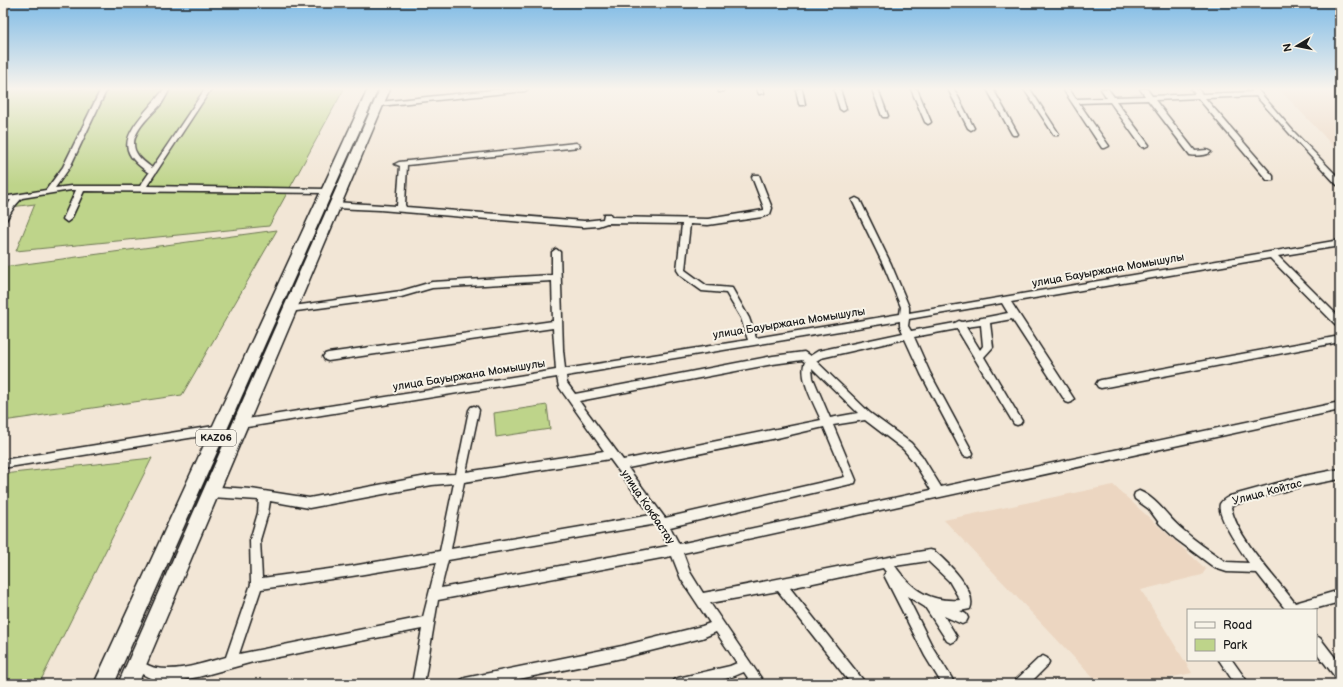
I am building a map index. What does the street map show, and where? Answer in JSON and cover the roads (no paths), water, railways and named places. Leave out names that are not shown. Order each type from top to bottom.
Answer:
[{"type":"highway","name":"KАZ06","points":[[128,684],[241,424],[289,309],[359,121]]},
{"type":"highway","name":"KАZ06","points":[[104,684],[220,429],[331,198],[371,121]]},
{"type":"highway","points":[[353,134],[365,134]]},
{"type":"street","points":[[49,191],[66,167],[88,121]]},
{"type":"street","points":[[141,121],[131,134],[131,150],[142,166],[152,173]]},
{"type":"street","points":[[142,189],[187,121]]},
{"type":"street","points":[[967,121],[971,128]]},
{"type":"street","points":[[1008,121],[1015,134]]},
{"type":"street","points":[[1048,121],[1056,134]]},
{"type":"street","points":[[1088,121],[1105,146]]},
{"type":"street","points":[[1127,121],[1145,145]]},
{"type":"street","points":[[1168,121],[1193,153],[1207,152]]},
{"type":"street","points":[[1221,121],[1270,178]]},
{"type":"street","points":[[1281,121],[1340,183]]},
{"type":"street","points":[[404,209],[401,206],[402,163],[576,145]]},
{"type":"street","points":[[4,201],[49,191],[81,188],[142,189],[331,198],[404,209],[584,224],[598,222],[607,218],[708,222],[767,212],[768,204],[756,177]]},
{"type":"street","points":[[66,219],[81,188]]},
{"type":"street","points":[[4,215],[19,197]]},
{"type":"street","points":[[856,200],[887,264],[905,307],[904,321],[908,335],[926,374],[968,453]]},
{"type":"street","points":[[686,222],[681,270],[684,274],[705,289],[729,290],[745,318],[753,342]]},
{"type":"street","name":"улица Бауыржана Момышулы","points":[[241,424],[891,319],[904,321],[1004,299],[1340,243]]},
{"type":"street","name":"улица Кокбастау","points":[[556,252],[560,372],[562,384],[572,400],[661,522],[676,550],[685,575],[759,684]]},
{"type":"street","points":[[1272,255],[1340,324]]},
{"type":"street","points":[[289,309],[402,294],[432,285],[556,278]]},
{"type":"street","points":[[1004,299],[1069,399]]},
{"type":"street","points":[[257,584],[352,571],[444,555],[661,522],[851,480],[808,378],[806,367],[810,361],[818,355],[908,335],[959,324],[1014,316]]},
{"type":"street","points":[[979,357],[988,347],[985,320]]},
{"type":"street","points":[[328,358],[558,324]]},
{"type":"street","points":[[959,324],[1017,421]]},
{"type":"street","points":[[1101,384],[1340,339]]},
{"type":"street","points":[[572,400],[579,396],[773,360],[804,356],[831,380],[867,416],[907,446],[918,459],[939,493]]},
{"type":"street","points":[[434,596],[676,550],[1340,406]]},
{"type":"street","points":[[418,684],[426,644],[428,622],[444,555],[474,410]]},
{"type":"street","points":[[620,465],[777,434],[842,419],[867,416]]},
{"type":"street","points":[[3,464],[220,429]]},
{"type":"street","points":[[211,492],[265,496],[298,503],[309,503],[432,480],[460,478],[612,454]]},
{"type":"street","name":"Улица Койтас","points":[[1292,609],[1246,549],[1228,518],[1225,505],[1230,501],[1340,474]]},
{"type":"street","points":[[230,662],[257,584],[255,540],[263,513],[265,496]]},
{"type":"street","points":[[1139,496],[1153,506],[1164,520],[1180,535],[1219,564],[1227,567],[1249,569],[1260,568]]},
{"type":"street","points":[[700,599],[780,585],[885,562],[930,555],[955,580],[966,600],[966,604],[959,606],[930,604]]},
{"type":"street","points":[[885,562],[895,577],[912,594],[930,604],[962,618]]},
{"type":"street","points":[[885,562],[897,590],[929,652],[947,681]]},
{"type":"street","points":[[780,585],[859,684]]},
{"type":"street","points":[[1296,609],[1340,596]]},
{"type":"street","points":[[930,604],[950,637]]},
{"type":"street","points":[[136,665],[154,674],[176,680],[198,671],[230,662],[300,646],[344,639],[428,622]]},
{"type":"street","points":[[465,684],[622,652],[702,632],[718,625]]},
{"type":"street","points":[[1317,643],[1340,674]]},
{"type":"street","points":[[1226,661],[1243,684]]},
{"type":"street","points":[[1020,684],[1043,662]]},
{"type":"street","points":[[678,684],[730,672],[746,665]]}]
